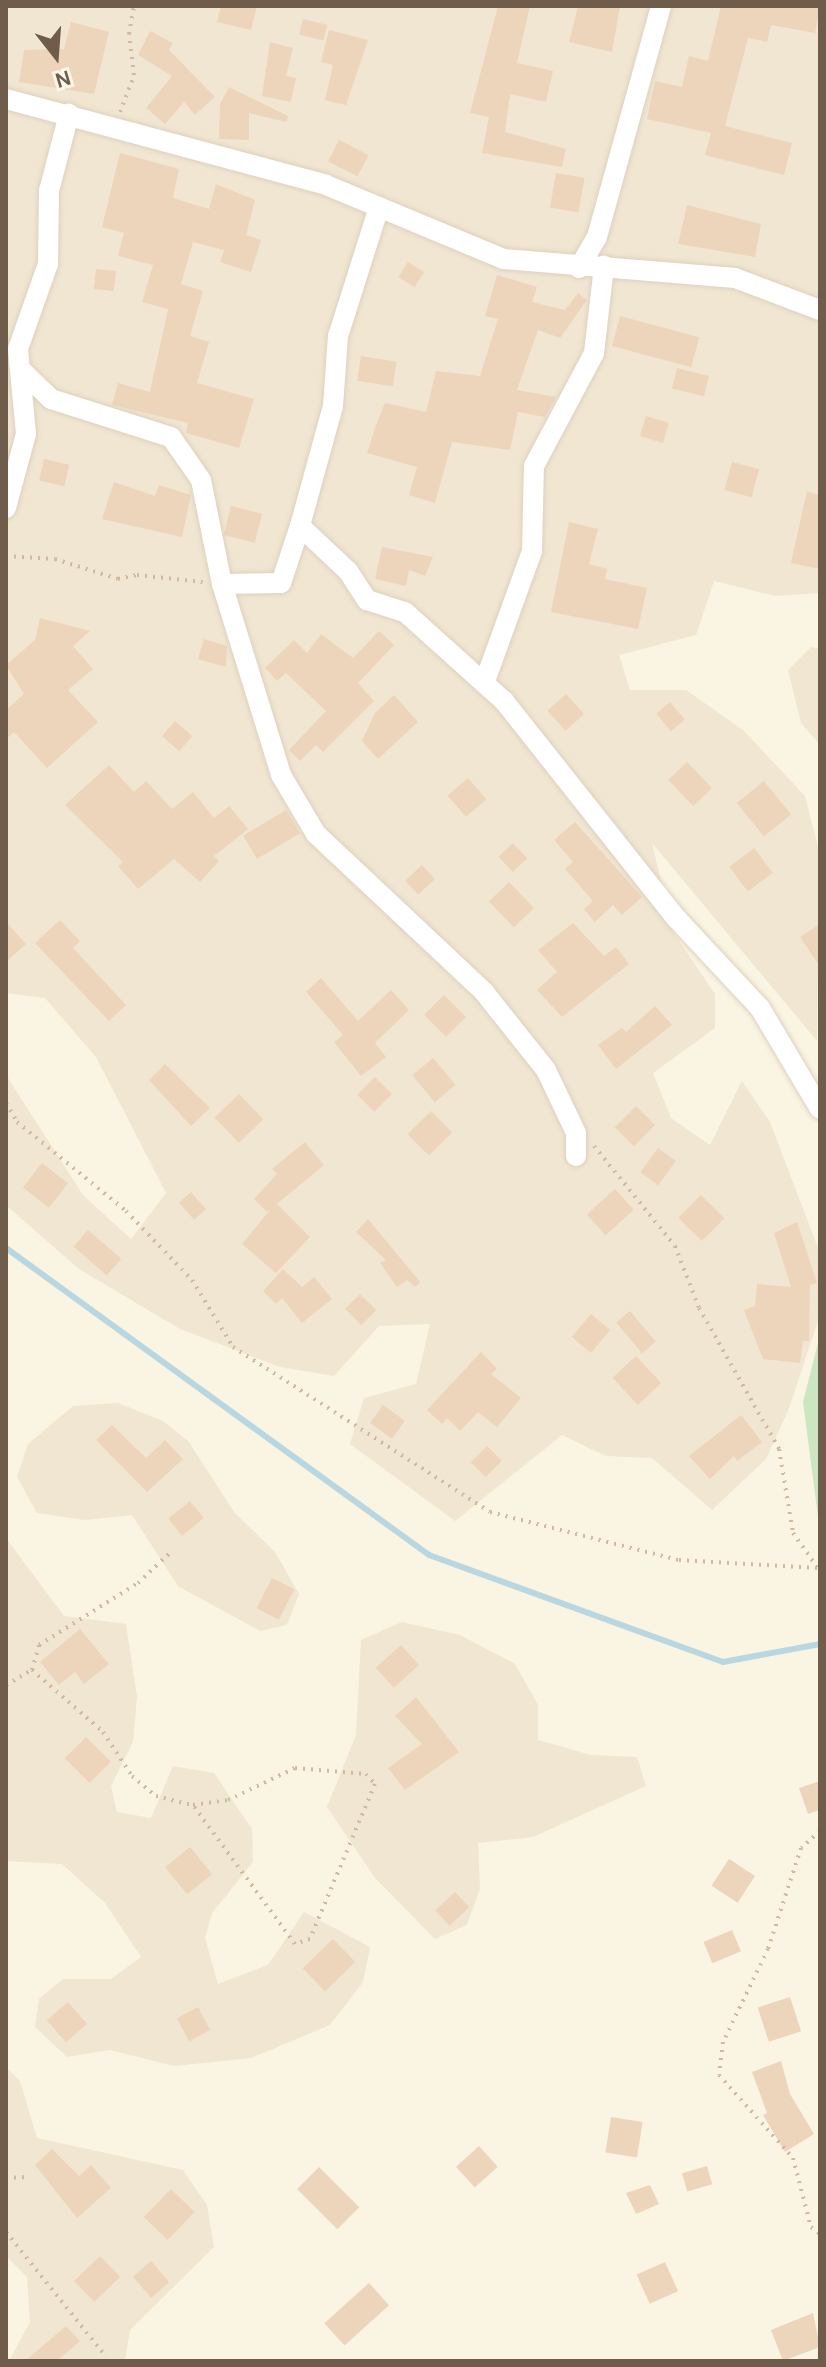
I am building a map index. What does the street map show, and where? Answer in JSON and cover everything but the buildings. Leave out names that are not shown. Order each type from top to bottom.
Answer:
[{"type":"street","points":[[579,268],[597,237],[661,6]]},
{"type":"street","points":[[6,99],[114,125],[326,185],[504,259],[579,268],[604,266],[735,278],[820,310]]},
{"type":"street","points":[[6,508],[26,434],[18,349],[48,264],[49,191],[69,114]]},
{"type":"street","points":[[222,584],[281,583],[333,406],[338,336],[379,207]]},
{"type":"street","points":[[485,681],[532,551],[534,466],[594,353],[604,266]]},
{"type":"street","points":[[21,370],[51,399],[171,437],[201,480],[222,584],[281,775],[316,834],[484,992],[546,1070],[576,1133],[576,1156]]},
{"type":"street","points":[[300,526],[348,571],[367,600],[405,612],[485,681],[676,918],[760,1008],[820,1109]]},
{"type":"path","points":[[114,125],[134,75],[129,34],[134,6]]},
{"type":"path","points":[[6,556],[55,559],[118,579],[137,575],[222,584]]},
{"type":"path","points":[[6,1103],[17,1122],[126,1211],[192,1280],[233,1347],[490,1512],[679,1560],[819,1569]]},
{"type":"path","points":[[576,1133],[599,1150],[675,1246],[699,1308],[779,1449],[793,1533],[819,1569]]},
{"type":"path","points":[[6,1685],[32,1670],[39,1645],[138,1583],[172,1551]]},
{"type":"path","points":[[32,1670],[103,1732],[132,1776],[156,1796],[193,1805],[228,1800],[295,1768],[366,1774],[375,1784],[310,1939],[295,1944],[193,1805]]},
{"type":"path","points":[[820,1831],[801,1848],[768,1949],[723,2042],[719,2075],[793,2158],[811,2227],[820,2234]]},
{"type":"path","points":[[6,2178],[27,2177]]},
{"type":"path","points":[[6,2232],[106,2357]]},
{"type":"shaded area","points":[[6,6],[820,6],[820,593],[775,596],[714,581],[696,635],[619,655],[630,690],[686,690],[743,730],[805,796],[820,855],[817,1041],[652,843],[673,932],[715,994],[715,1028],[653,1073],[671,1118],[710,1145],[742,1081],[770,1122],[820,1253],[820,1315],[788,1411],[766,1459],[712,1510],[652,1458],[606,1456],[562,1435],[455,1521],[350,1444],[364,1398],[416,1384],[430,1324],[379,1326],[334,1376],[280,1367],[180,1329],[79,1269],[6,1205],[6,1075],[83,1195],[131,1239],[166,1193],[96,1057],[45,998],[6,993]]},
{"type":"shaded area","points":[[811,647],[820,649],[820,745],[801,723],[788,670]]},
{"type":"shaded area","points":[[118,1403],[163,1421],[189,1442],[234,1512],[275,1552],[299,1594],[287,1625],[260,1631],[178,1586],[132,1515],[85,1520],[37,1513],[17,1477],[28,1444],[73,1406]]},
{"type":"shaded area","points":[[6,1538],[64,1616],[126,1624],[137,1697],[133,1742],[111,1786],[117,1812],[151,1818],[173,1766],[214,1773],[252,1829],[253,1862],[212,1913],[205,1938],[218,1984],[268,1965],[304,1912],[370,1947],[363,1982],[330,2025],[251,2058],[174,2066],[110,2050],[67,2057],[35,2027],[39,1999],[63,1979],[111,1979],[141,1957],[105,1903],[62,1864],[6,1861]]},
{"type":"shaded area","points":[[402,1622],[460,1635],[515,1664],[538,1705],[538,1740],[591,1755],[637,1757],[646,1786],[533,1837],[478,1843],[480,1889],[467,1925],[435,1939],[375,1878],[327,1807],[356,1735],[361,1640]]},
{"type":"shaded area","points":[[6,2067],[20,2081],[37,2138],[183,2170],[207,2205],[214,2247],[130,2330],[125,2361],[9,2361],[30,2322],[27,2277],[6,2256]]},
{"type":"green space","points":[[820,1335],[820,1532],[803,1402]]},
{"type":"waterway","points":[[6,1248],[429,1555],[723,1662],[820,1644]]}]
